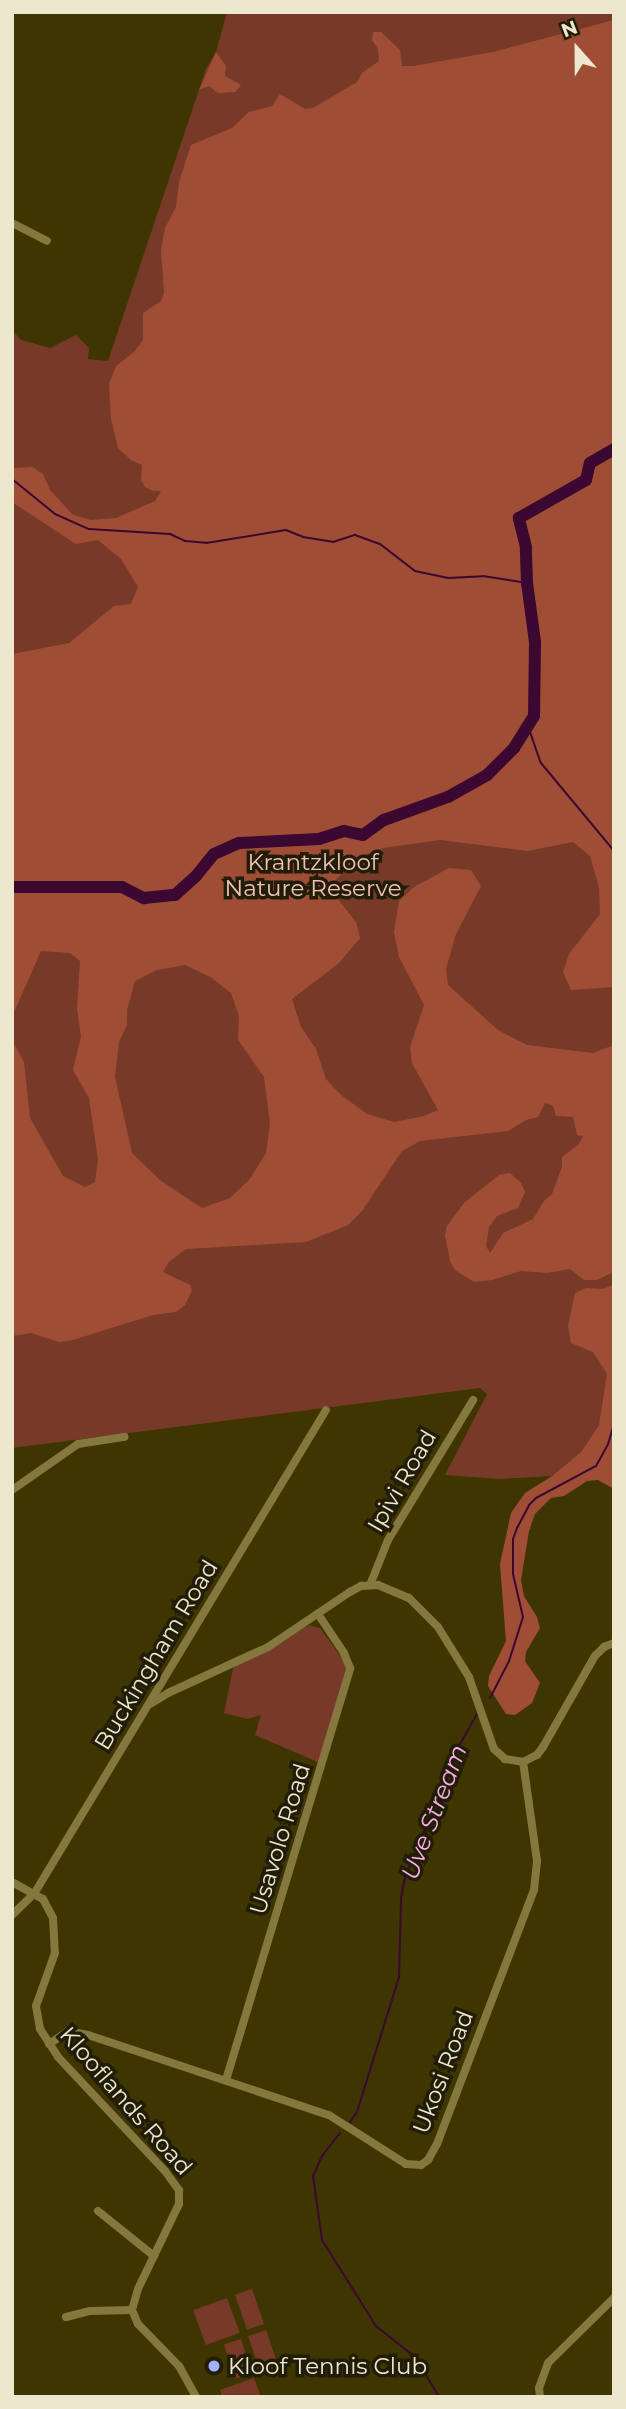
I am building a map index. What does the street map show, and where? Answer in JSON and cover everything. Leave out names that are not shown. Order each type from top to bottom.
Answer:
[{"type":"street","points":[[12,223],[47,241]]},
{"type":"street","name":"Ipivi Road","points":[[370,1585],[388,1540],[472,1400]]},
{"type":"street","name":"Buckingham Road","points":[[12,1915],[34,1894],[167,1678],[326,1410]]},
{"type":"street","points":[[12,1490],[78,1444],[124,1437]]},
{"type":"street","points":[[150,1704],[171,1691],[268,1647],[350,1592],[370,1585],[399,1592],[427,1614],[448,1640],[469,1677],[494,1749],[505,1759],[523,1762],[544,1747],[595,1656],[604,1647],[614,1643]]},
{"type":"street","name":"Usavolo Road","points":[[226,2080],[350,1668],[344,1653],[318,1614]]},
{"type":"street","points":[[167,1678],[171,1691]]},
{"type":"street","name":"Ukosi Road","points":[[48,2043],[61,2034],[78,2032],[226,2080],[329,2115],[406,2164],[421,2165],[428,2160],[534,1890],[537,1861],[523,1762]]},
{"type":"street","points":[[12,1882],[34,1894]]},
{"type":"street","name":"Klooflands Road","points":[[34,1894],[43,1899],[51,1912],[55,1942],[54,1962],[36,2006],[40,2029],[48,2043],[177,2185],[179,2204],[138,2289],[132,2310]]},
{"type":"street","points":[[98,2210],[154,2256]]},
{"type":"street","points":[[540,2397],[539,2388],[548,2363],[614,2298]]},
{"type":"street","points":[[66,2318],[90,2311],[132,2310],[138,2324],[179,2365],[196,2397]]},
{"type":"green space","name":"Krantzkloof Nature Reserve","points":[[227,12],[614,12],[614,1424],[599,1425],[581,1452],[552,1476],[500,1479],[445,1475],[487,1394],[480,1388],[12,1448],[12,330],[21,340],[50,348],[76,335],[89,348],[88,359],[108,361],[206,69],[216,52]]},
{"type":"green space","name":"Krantzkloof Nature Reserve","points":[[614,20],[614,987],[571,990],[563,972],[569,954],[600,914],[599,887],[590,856],[573,842],[528,851],[440,840],[383,848],[362,856],[347,867],[329,888],[356,922],[360,938],[339,963],[292,999],[301,1027],[316,1049],[326,1079],[341,1095],[367,1114],[394,1122],[424,1116],[438,1110],[412,1063],[410,1047],[424,1005],[399,957],[394,932],[399,901],[414,887],[449,868],[471,870],[481,886],[456,934],[446,969],[448,985],[498,1030],[527,1045],[593,1053],[614,1045],[614,1272],[597,1280],[584,1280],[570,1269],[547,1273],[521,1271],[492,1280],[474,1282],[455,1270],[450,1261],[445,1235],[447,1226],[464,1203],[499,1175],[510,1173],[521,1183],[525,1192],[518,1208],[497,1216],[489,1227],[486,1246],[490,1253],[503,1233],[533,1219],[544,1201],[552,1194],[562,1167],[562,1157],[579,1144],[583,1136],[577,1135],[573,1117],[556,1116],[553,1106],[545,1103],[538,1117],[526,1120],[508,1131],[420,1141],[402,1151],[362,1211],[348,1225],[306,1242],[186,1249],[169,1262],[163,1272],[190,1285],[192,1290],[185,1305],[176,1312],[153,1315],[73,1340],[59,1342],[31,1333],[12,1336],[12,1040],[24,1062],[30,1118],[63,1176],[85,1187],[95,1182],[98,1160],[89,1098],[73,1070],[81,1036],[77,1009],[80,961],[70,953],[41,951],[12,1017],[12,654],[69,643],[114,606],[131,604],[138,587],[121,559],[98,540],[76,544],[12,502],[12,468],[32,467],[43,474],[50,490],[73,515],[91,520],[116,518],[155,501],[161,491],[145,487],[141,480],[142,465],[131,460],[118,448],[111,419],[109,384],[116,366],[134,352],[143,340],[143,313],[161,301],[164,293],[161,250],[165,228],[176,207],[179,182],[191,145],[232,128],[249,112],[272,106],[280,94],[305,109],[313,108],[357,82],[362,73],[379,61],[378,49],[372,40],[373,32],[381,32],[400,50],[402,66],[493,52]],"holes":[[[185,965],[212,978],[231,993],[239,1016],[238,1040],[264,1077],[270,1123],[266,1153],[249,1180],[230,1198],[202,1208],[161,1181],[132,1153],[115,1077],[119,1042],[127,1025],[127,1010],[135,981],[157,970]]]},
{"type":"green space","points":[[216,52],[226,66],[225,76],[241,85],[235,92],[218,93],[209,86],[199,90]]},
{"type":"green space","points":[[614,1285],[614,1489],[598,1480],[587,1481],[564,1496],[551,1498],[535,1514],[529,1531],[521,1580],[524,1596],[537,1617],[540,1628],[526,1652],[525,1661],[540,1683],[532,1703],[515,1715],[506,1714],[488,1686],[489,1676],[506,1641],[500,1564],[511,1513],[525,1493],[552,1476],[581,1452],[599,1425],[607,1374],[593,1352],[571,1343],[568,1326],[575,1293],[586,1288],[602,1289]]},
{"type":"green space","points":[[309,1625],[320,1628],[347,1665],[320,1763],[255,1735],[261,1715],[247,1719],[224,1713],[233,1668]]},
{"type":"green space","points":[[252,2289],[264,2324],[247,2330],[235,2295]]},
{"type":"green space","points":[[227,2298],[240,2333],[206,2345],[193,2310]]},
{"type":"green space","points":[[266,2330],[278,2364],[260,2370],[248,2336]]},
{"type":"green space","points":[[241,2339],[252,2373],[235,2379],[224,2345]]},
{"type":"green space","points":[[254,2378],[261,2397],[222,2397],[220,2390]]},
{"type":"waterway","points":[[12,887],[122,887],[144,898],[175,895],[196,876],[214,854],[239,843],[319,839],[344,831],[363,835],[384,820],[448,797],[487,775],[514,748],[534,716],[535,642],[527,583],[526,547],[519,518],[586,480],[590,463],[614,449]]},
{"type":"waterway","points":[[12,479],[55,514],[89,529],[170,534],[185,541],[206,543],[286,530],[303,537],[333,542],[355,535],[380,544],[415,571],[448,578],[483,576],[527,583]]},
{"type":"waterway","name":"Uve Stream","points":[[529,729],[541,763],[614,851]]},
{"type":"waterway","name":"Uve Stream","points":[[490,1698],[509,1661],[523,1617],[513,1574],[513,1539],[517,1528],[529,1505],[536,1498],[596,1466],[608,1444],[614,1424]]},
{"type":"waterway","name":"Uve Stream","points":[[350,2122],[357,2112],[399,1977],[401,1898],[405,1877],[458,1748],[477,1714]]},
{"type":"waterway","name":"Uve Stream","points":[[340,2133],[322,2156],[313,2176],[322,2240],[376,2326],[415,2357],[439,2397]]},
{"type":"place","name":"Kloof Tennis Club","points":[[214,2366]]}]
